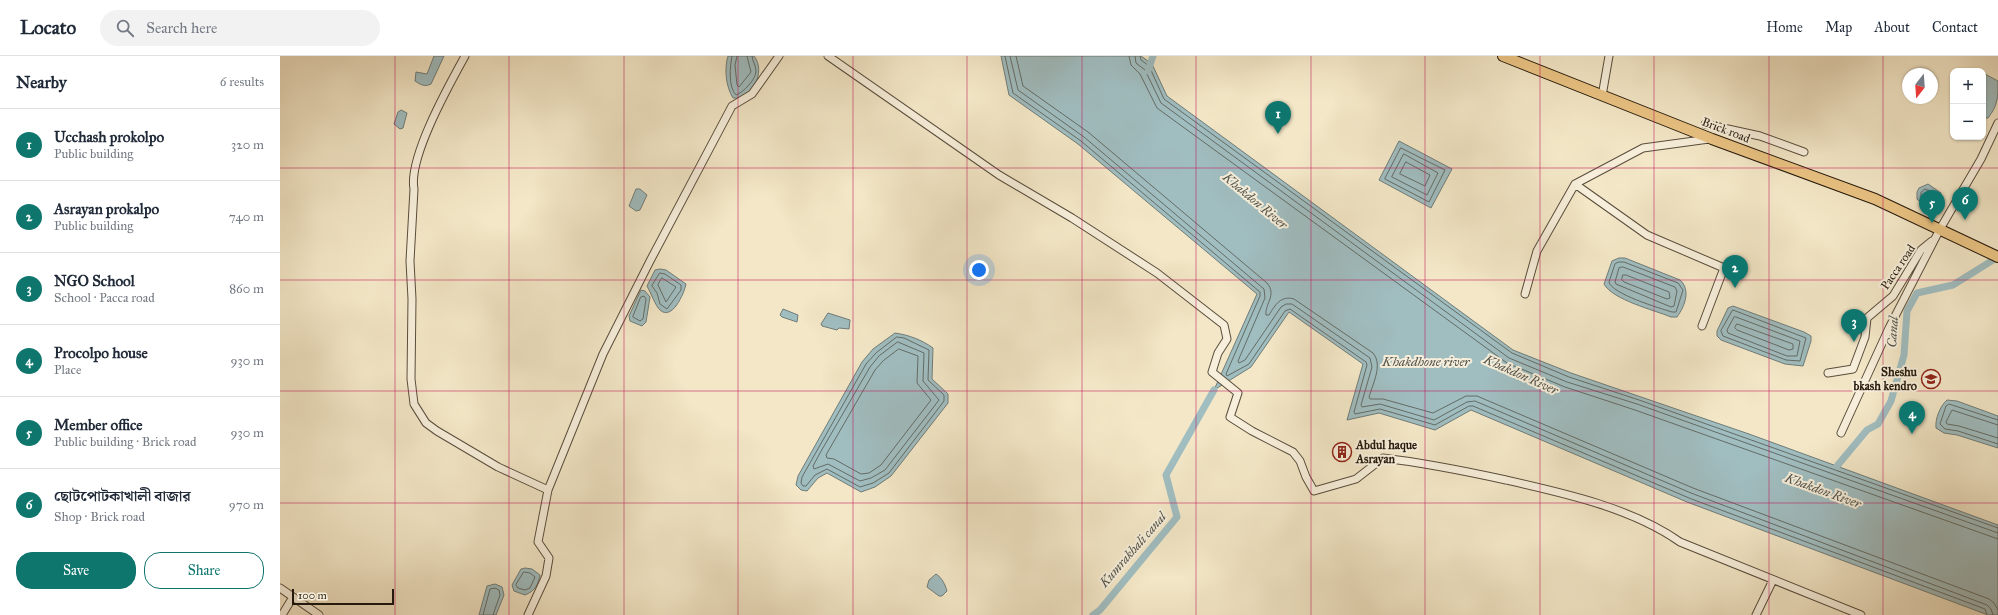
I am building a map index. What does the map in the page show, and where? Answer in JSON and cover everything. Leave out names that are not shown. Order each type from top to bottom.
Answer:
[{"type":"main road","name":"Brick road","points":[[1503,56],[1722,143],[1875,199],[1998,257]]},
{"type":"street","points":[[465,56],[445,92],[423,143],[412,179],[414,189],[410,261],[412,299],[411,379],[414,404],[426,423],[437,431],[498,467],[548,490]]},
{"type":"street","points":[[528,615],[546,576],[549,558],[538,542],[548,490],[603,354],[709,146],[732,106],[752,94],[778,56]]},
{"type":"street","points":[[828,56],[999,175],[1072,218],[1157,273],[1208,311],[1224,325],[1227,339],[1218,353],[1212,372],[1238,393],[1230,417],[1252,431],[1293,452],[1300,461],[1306,477],[1314,491],[1356,479],[1383,458],[1426,463],[1568,494],[1662,530],[1680,542],[1861,615]]},
{"type":"street","points":[[1602,96],[1609,56]]},
{"type":"street","points":[[1841,433],[1889,328],[1934,240],[1981,159],[1998,123]]},
{"type":"street","points":[[1705,124],[1760,136],[1804,152]]},
{"type":"street","points":[[1722,143],[1727,129]]},
{"type":"street","points":[[1524,294],[1537,251],[1575,184],[1643,148],[1712,139]]},
{"type":"street","points":[[1575,184],[1647,235],[1724,268],[1702,326]]},
{"type":"street","name":"Pacca road","points":[[1828,373],[1853,369],[1866,337],[1867,318],[1893,296],[1921,250],[1934,240]]},
{"type":"street","points":[[1756,615],[1773,580]]},
{"type":"street","points":[[280,588],[319,615]]},
{"type":"street","points":[[282,615],[293,597]]},
{"type":"water","points":[[434,56],[444,56],[431,84],[419,84],[415,81],[416,72],[427,74]]},
{"type":"water","points":[[728,56],[754,56],[758,62],[758,77],[751,90],[746,95],[733,98],[731,94],[727,83],[726,72]]},
{"type":"water","name":"Khakdhone river","points":[[1001,56],[1141,56],[1152,64],[1167,96],[1513,350],[1571,373],[1749,434],[1998,525],[1998,615],[1988,615],[1687,502],[1471,410],[1435,430],[1379,413],[1347,420],[1363,364],[1289,312],[1251,367],[1214,390],[1257,294],[1078,144],[1009,95]]},
{"type":"water","points":[[1986,75],[1998,81],[1997,101],[1988,118],[1986,118]]},
{"type":"water","points":[[401,110],[407,113],[403,128],[400,129],[394,124],[398,112]]},
{"type":"water","points":[[1399,141],[1452,169],[1431,208],[1379,180]]},
{"type":"water","points":[[1928,184],[1941,193],[1938,205],[1934,208],[1922,204],[1917,199],[1917,192],[1919,188]]},
{"type":"water","points":[[636,189],[640,189],[647,195],[640,210],[636,211],[629,206]]},
{"type":"water","points":[[1619,258],[1625,258],[1680,280],[1685,288],[1686,298],[1677,317],[1671,317],[1634,304],[1609,290],[1604,284],[1612,261]]},
{"type":"water","points":[[655,270],[666,270],[686,284],[677,305],[669,312],[664,312],[658,308],[647,286]]},
{"type":"water","points":[[641,290],[645,291],[650,297],[646,322],[642,326],[630,321],[629,316]]},
{"type":"water","points":[[1733,306],[1804,332],[1811,336],[1811,341],[1803,366],[1785,364],[1721,340],[1717,336],[1717,331],[1728,308]]},
{"type":"water","points":[[783,309],[798,315],[797,322],[782,317],[780,315]]},
{"type":"water","points":[[828,313],[850,320],[849,329],[839,328],[837,330],[822,326],[821,324]]},
{"type":"water","points":[[895,333],[915,338],[933,348],[932,379],[948,394],[948,403],[891,476],[875,487],[861,492],[827,473],[818,478],[807,491],[801,490],[796,485],[798,476],[862,362],[873,349]]},
{"type":"water","points":[[1947,400],[1957,401],[1998,416],[1998,448],[1957,435],[1944,433],[1936,428],[1938,413]]},
{"type":"water","points":[[521,569],[532,569],[540,575],[536,587],[525,595],[514,591],[512,585]]},
{"type":"water","points":[[936,574],[943,581],[947,591],[942,596],[939,596],[927,587],[929,580]]},
{"type":"water","points":[[495,584],[502,587],[504,595],[496,615],[479,615],[487,586]]},
{"type":"waterway","points":[[1148,71],[1153,56]]},
{"type":"waterway","name":"Canal","points":[[1837,466],[1867,430],[1878,424],[1891,401],[1904,355],[1907,311],[1917,293],[1953,285],[1998,257]]},
{"type":"waterway","name":"Kumrakhali canal","points":[[1093,615],[1100,610],[1177,517],[1166,475],[1214,390]]},
{"type":"place","name":"Ucchash prokolpo","points":[[1278,134]]},
{"type":"place","name":"ছোটপোটকাখালী বাজার","points":[[1965,220]]},
{"type":"place","name":"Member office","points":[[1932,223]]},
{"type":"place","name":"Asrayan prokalpo","points":[[1735,288]]},
{"type":"place","name":"NGO School","points":[[1854,342]]},
{"type":"place","name":"Sheshu bkash kendro","points":[[1931,379]]},
{"type":"place","name":"Procolpo house","points":[[1912,434]]},
{"type":"place","name":"Abdul haque Asrayan","points":[[1342,452]]},
{"type":"water label","name":"Khakdon River","points":[[1255,201]]},
{"type":"water label","name":"Khakdon River","points":[[1521,375]]},
{"type":"water label","name":"Khakdon River","points":[[1823,491]]}]
